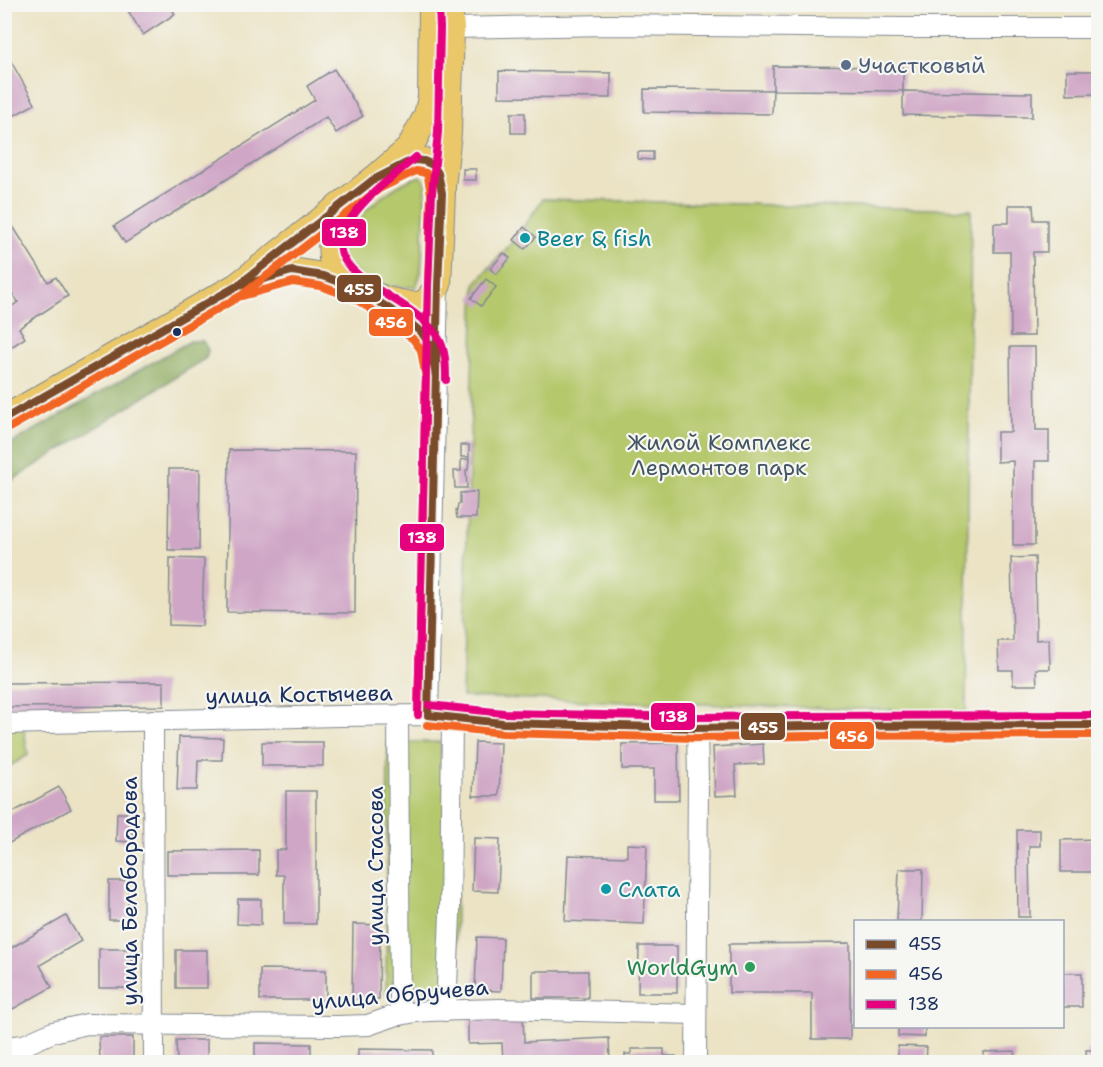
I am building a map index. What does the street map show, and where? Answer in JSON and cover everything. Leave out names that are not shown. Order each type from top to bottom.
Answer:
[{"type":"main road","points":[[4,419],[237,286],[373,180],[409,149],[427,115],[430,98],[432,4]]},
{"type":"main road","points":[[237,286],[292,271],[323,276],[386,300],[416,306],[427,302],[438,285],[442,193],[448,133],[450,16]]},
{"type":"main road","points":[[359,289],[342,276],[332,259],[331,241],[335,224],[347,205],[373,180],[415,160],[432,165],[438,173],[442,193]]},
{"type":"street","points":[[450,16],[609,25],[1098,28]]},
{"type":"street","points":[[428,716],[438,285]]},
{"type":"street","points":[[359,289],[421,332],[431,346],[436,372]]},
{"type":"street","name":"улица Костычева","points":[[4,724],[428,716],[503,723],[697,728],[1098,725]]},
{"type":"street","name":"улица Стасова","points":[[398,717],[400,1015]]},
{"type":"street","points":[[446,1011],[450,914],[452,719]]},
{"type":"street","name":"улица Белобородова","points":[[153,720],[154,1062]]},
{"type":"street","points":[[696,1062],[697,728]]},
{"type":"street","name":"улица Обручева","points":[[4,1047],[24,1045],[53,1032],[87,1024],[368,1025],[416,1012],[500,1009],[696,1014]]},
{"type":"green space","points":[[421,176],[426,184],[421,272],[416,287],[371,286],[341,259],[348,225],[392,190]]},
{"type":"green space","name":"Жилой Комплекс Лермонтов парк","points":[[543,199],[971,210],[966,712],[462,697],[475,284],[514,240]]},
{"type":"green space","points":[[190,341],[203,341],[208,350],[206,358],[5,485],[5,447]]},
{"type":"green space","points":[[4,724],[23,724],[28,755],[5,769]]},
{"type":"green space","points":[[388,742],[455,742],[456,993],[386,994]]},
{"type":"building","points":[[124,4],[169,4],[175,14],[143,35]]},
{"type":"building","points":[[4,49],[35,104],[4,121]]},
{"type":"building","points":[[773,66],[903,67],[903,91],[773,90]]},
{"type":"building","points":[[334,69],[363,116],[336,133],[326,117],[125,243],[114,226],[315,100],[307,86]]},
{"type":"building","points":[[499,71],[611,73],[611,98],[499,97]]},
{"type":"building","points":[[1067,71],[1098,71],[1098,94],[1067,95]]},
{"type":"building","points":[[644,89],[773,90],[772,114],[644,112]]},
{"type":"building","points":[[903,91],[1032,93],[1032,117],[903,115]]},
{"type":"building","points":[[511,113],[525,113],[525,133],[511,133]]},
{"type":"building","points":[[638,152],[653,152],[653,160],[638,159]]},
{"type":"building","points":[[463,169],[476,169],[476,180],[463,180]]},
{"type":"building","points":[[1009,205],[1033,205],[1034,220],[1047,220],[1047,252],[1033,252],[1034,336],[1011,336],[1010,252],[994,252],[994,223],[1009,223]]},
{"type":"building","points":[[4,212],[48,282],[56,277],[68,296],[19,328],[25,338],[5,351],[5,311],[18,302],[4,280]]},
{"type":"building","name":"Beer & fish","points":[[524,227],[536,237],[525,249],[514,240]]},
{"type":"building","points":[[504,253],[510,258],[497,274],[490,269]]},
{"type":"building","points":[[486,279],[496,287],[481,306],[471,298]]},
{"type":"building","points":[[1010,347],[1035,347],[1036,430],[1049,430],[1049,461],[1035,461],[1035,545],[1013,545],[1013,461],[997,462],[997,432],[1011,432]]},
{"type":"building","points":[[461,445],[469,445],[469,457],[461,457]]},
{"type":"building","points":[[229,450],[356,451],[355,613],[227,612]]},
{"type":"building","points":[[469,459],[468,470],[466,470],[467,488],[455,488],[454,471],[461,471],[461,460]]},
{"type":"building","points":[[169,469],[200,469],[199,550],[168,550]]},
{"type":"building","points":[[477,492],[476,518],[457,518],[456,511],[460,504],[460,493]]},
{"type":"building","points":[[1035,557],[1036,640],[1049,639],[1050,669],[1036,669],[1037,685],[1013,685],[1013,670],[999,670],[998,641],[1013,641],[1011,558]]},
{"type":"building","points":[[170,558],[204,559],[202,626],[169,625]]},
{"type":"building","points":[[164,682],[164,706],[4,707],[4,683]]},
{"type":"building","points":[[179,737],[223,738],[222,760],[198,760],[197,790],[177,790]]},
{"type":"building","points":[[262,742],[323,742],[323,766],[262,766]]},
{"type":"building","points":[[475,742],[501,743],[499,796],[473,796]]},
{"type":"building","points":[[678,743],[679,800],[654,800],[654,769],[622,769],[622,744]]},
{"type":"building","points":[[763,744],[764,764],[735,765],[737,795],[715,796],[713,747]]},
{"type":"building","points":[[59,787],[71,809],[4,846],[4,817]]},
{"type":"building","points":[[286,791],[316,791],[316,924],[284,924],[284,875],[276,875],[276,850],[286,850]]},
{"type":"building","points":[[117,813],[133,813],[132,842],[116,841]]},
{"type":"building","points":[[1017,830],[1040,830],[1040,846],[1029,846],[1030,917],[1018,917]]},
{"type":"building","points":[[474,838],[500,839],[498,892],[472,891]]},
{"type":"building","points":[[1098,839],[1098,872],[1061,872],[1061,840]]},
{"type":"building","name":"Слата","points":[[627,844],[647,845],[644,924],[565,921],[568,855],[627,857]]},
{"type":"building","points":[[259,850],[259,875],[167,875],[167,851]]},
{"type":"building","points":[[899,869],[923,869],[922,920],[897,920]]},
{"type":"building","points":[[109,881],[128,881],[128,920],[109,920]]},
{"type":"building","points":[[238,899],[261,899],[261,925],[237,924]]},
{"type":"building","points":[[66,916],[81,941],[40,965],[52,987],[13,1009],[4,993],[4,952]]},
{"type":"building","points":[[353,924],[380,925],[379,999],[352,999]]},
{"type":"building","points":[[477,937],[503,938],[501,991],[475,990]]},
{"type":"building","points":[[850,943],[850,1039],[812,1039],[812,993],[729,993],[729,944]]},
{"type":"building","points":[[639,946],[677,946],[677,993],[638,993]]},
{"type":"building","points":[[99,949],[132,949],[132,988],[99,988]]},
{"type":"building","points":[[176,950],[207,950],[207,988],[176,988]]},
{"type":"building","points":[[260,969],[326,970],[326,1000],[260,1000]]},
{"type":"building","points":[[533,971],[588,971],[588,998],[533,998]]},
{"type":"building","points":[[1064,973],[1082,973],[1082,1007],[1064,1007]]},
{"type":"building","points":[[523,1014],[524,1042],[609,1038],[610,1062],[503,1062],[502,1043],[468,1044],[468,1016]]},
{"type":"building","points":[[898,1028],[925,1028],[925,1037],[898,1036]]},
{"type":"building","points":[[99,1037],[133,1037],[133,1062],[100,1062]]},
{"type":"building","points":[[176,1040],[207,1040],[207,1062],[177,1062]]},
{"type":"building","points":[[255,1043],[311,1044],[311,1062],[255,1062]]},
{"type":"building","points":[[898,1046],[927,1047],[926,1062],[898,1062]]},
{"type":"building","points":[[358,1049],[432,1050],[432,1062],[358,1062]]},
{"type":"building","points":[[631,1049],[664,1049],[664,1056],[676,1056],[676,1062],[613,1062],[613,1059],[625,1059],[625,1054],[631,1054]]},
{"type":"building","points":[[1086,1050],[1098,1050],[1098,1062],[1087,1062]]},
{"type":"building","points":[[1015,1051],[1015,1062],[984,1062],[984,1052]]},
{"type":"transit line","name":"138","points":[[418,715],[428,285],[432,193],[438,132],[439,5]]},
{"type":"transit line","name":"138","points":[[416,157],[382,185],[359,208],[343,233],[341,251],[345,260],[361,277],[418,316],[434,332],[443,349],[446,380]]},
{"type":"transit line","name":"455","points":[[4,419],[237,286],[373,180],[415,160],[433,165],[438,173],[442,193],[428,715]]},
{"type":"transit line","name":"456","points":[[9,428],[242,295],[379,189],[416,171],[426,173],[431,194],[418,715]]},
{"type":"transit line","name":"455","points":[[239,286],[292,271],[323,276],[359,289],[421,332],[431,346],[436,377]]},
{"type":"transit line","name":"456","points":[[242,296],[293,282],[320,286],[354,298],[413,339],[421,350],[426,379]]},
{"type":"transit line","name":"138","points":[[429,705],[504,713],[697,717],[1098,715]]},
{"type":"transit line","name":"455","points":[[428,715],[503,723],[697,728],[1098,725]]},
{"type":"transit line","name":"456","points":[[427,725],[503,733],[697,738],[1098,735]]},
{"type":"place","name":"Участковый","points":[[846,65]]},
{"type":"place","name":"Beer & fish","points":[[525,238]]},
{"type":"place","name":"Слата","points":[[606,889]]},
{"type":"place","name":"WorldGym","points":[[750,967]]}]
